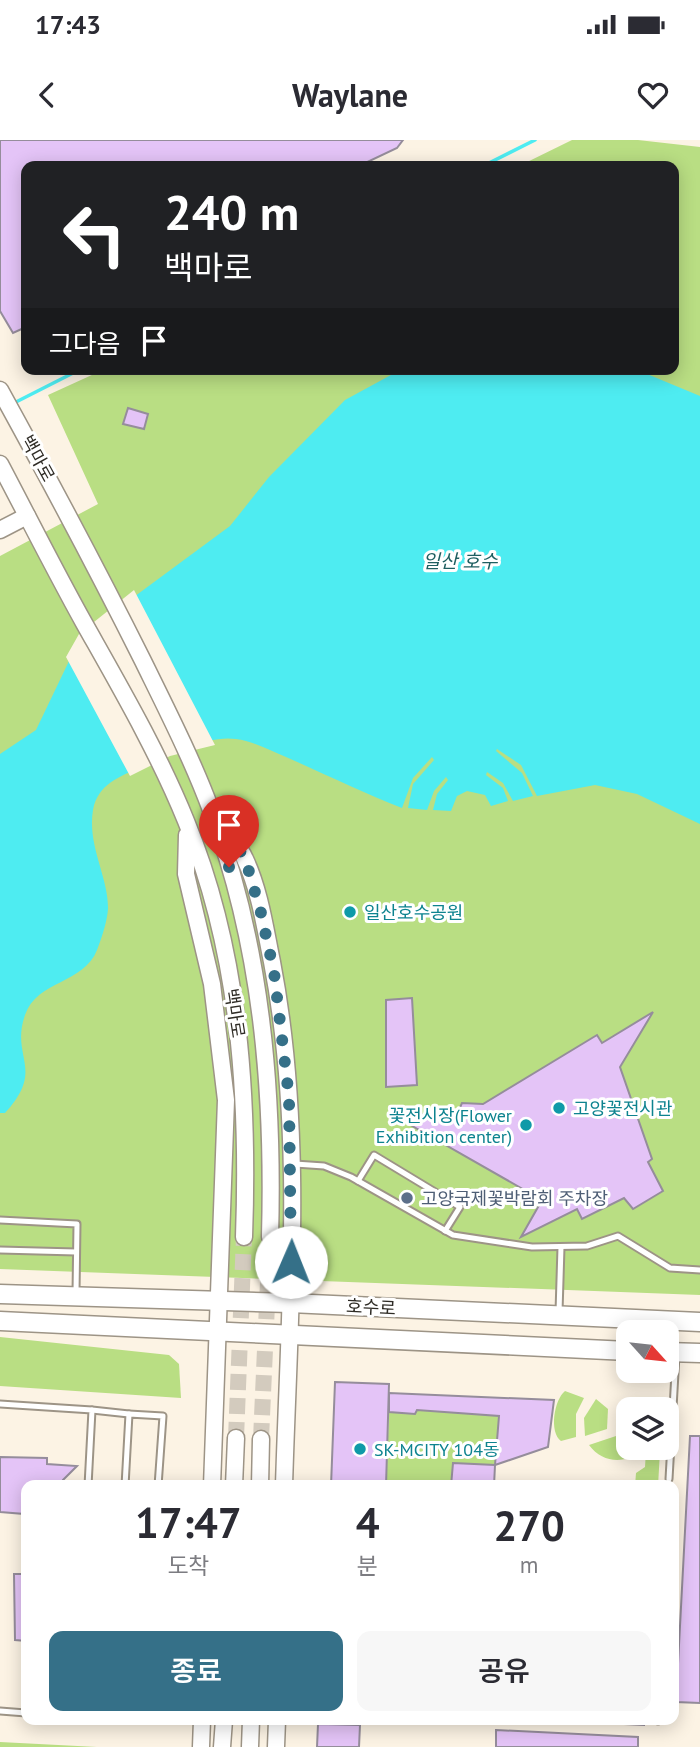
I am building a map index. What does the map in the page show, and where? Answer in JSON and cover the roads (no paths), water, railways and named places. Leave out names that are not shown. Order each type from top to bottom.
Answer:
[{"type":"main road","name":"백마로","points":[[0,390],[75,526],[201,783],[212,811],[241,914],[262,1020],[271,1147],[270,1237]]},
{"type":"main road","name":"백마로","points":[[0,464],[187,822],[219,929],[239,1034],[246,1128],[244,1237]]},
{"type":"main road","points":[[0,530],[27,516]]},
{"type":"main road","points":[[212,811],[245,858],[261,913],[285,1048],[290,1164],[290,1303],[284,1480]]},
{"type":"main road","points":[[187,822],[186,874],[212,984],[225,1087],[212,1480]]},
{"type":"main road","name":"호수로","points":[[0,1294],[220,1300],[700,1321]]},
{"type":"main road","name":"호수로","points":[[0,1321],[616,1350]]},
{"type":"main road","points":[[679,1352],[700,1353]]},
{"type":"main road","points":[[234,1480],[236,1438]]},
{"type":"main road","points":[[260,1480],[261,1439]]},
{"type":"main road","points":[[201,1747],[202,1725]]},
{"type":"main road","points":[[222,1747],[224,1725]]},
{"type":"main road","points":[[250,1747],[251,1725]]},
{"type":"main road","points":[[276,1747],[277,1725]]},
{"type":"lane","points":[[358,1181],[374,1154],[460,1207],[445,1231]]},
{"type":"lane","points":[[290,1164],[324,1166],[358,1181],[453,1235],[532,1247],[587,1246],[618,1236],[670,1268],[700,1270]]},
{"type":"lane","points":[[0,1220],[77,1224],[76,1296]]},
{"type":"lane","points":[[559,1315],[561,1247]]},
{"type":"lane","points":[[0,1250],[76,1252]]},
{"type":"lane","points":[[669,1479],[671,1383]]},
{"type":"lane","points":[[0,1404],[163,1416],[158,1480]]},
{"type":"lane","points":[[88,1480],[92,1410]]},
{"type":"lane","points":[[125,1480],[129,1414]]},
{"type":"lane","points":[[0,1712],[21,1713]]},
{"type":"water","name":"일산 호수","points":[[391,375],[649,375],[700,396],[700,824],[637,794],[595,785],[537,796],[521,765],[497,749],[496,751],[522,773],[533,796],[513,801],[503,783],[487,772],[486,775],[503,788],[508,801],[491,806],[485,795],[467,791],[457,796],[451,811],[433,810],[437,794],[448,780],[446,777],[434,791],[427,810],[408,808],[413,784],[434,760],[432,757],[413,778],[402,808],[262,746],[242,740],[213,740],[175,751],[117,778],[105,788],[96,801],[93,810],[93,836],[107,897],[107,919],[91,961],[82,970],[39,995],[31,1004],[22,1030],[25,1063],[23,1085],[5,1113],[0,1113],[0,754],[36,730],[81,636],[230,526],[269,477],[345,400]]},
{"type":"waterway","points":[[493,161],[535,140]]},
{"type":"waterway","points":[[14,403],[69,375]]},
{"type":"tunnel","points":[[236,1438],[244,1237]]},
{"type":"tunnel","points":[[261,1439],[270,1237]]},
{"type":"place","name":"일산호수공원","points":[[350,912]]},
{"type":"place","name":"고양꽃전시관","points":[[559,1108]]},
{"type":"place","name":"꽃전시장(Flower Exhibition center)","points":[[526,1125]]},
{"type":"place","name":"고양국제꽃박람회 주차장","points":[[407,1198]]},
{"type":"place","name":"SK-MCITY 104동","points":[[360,1449]]}]
